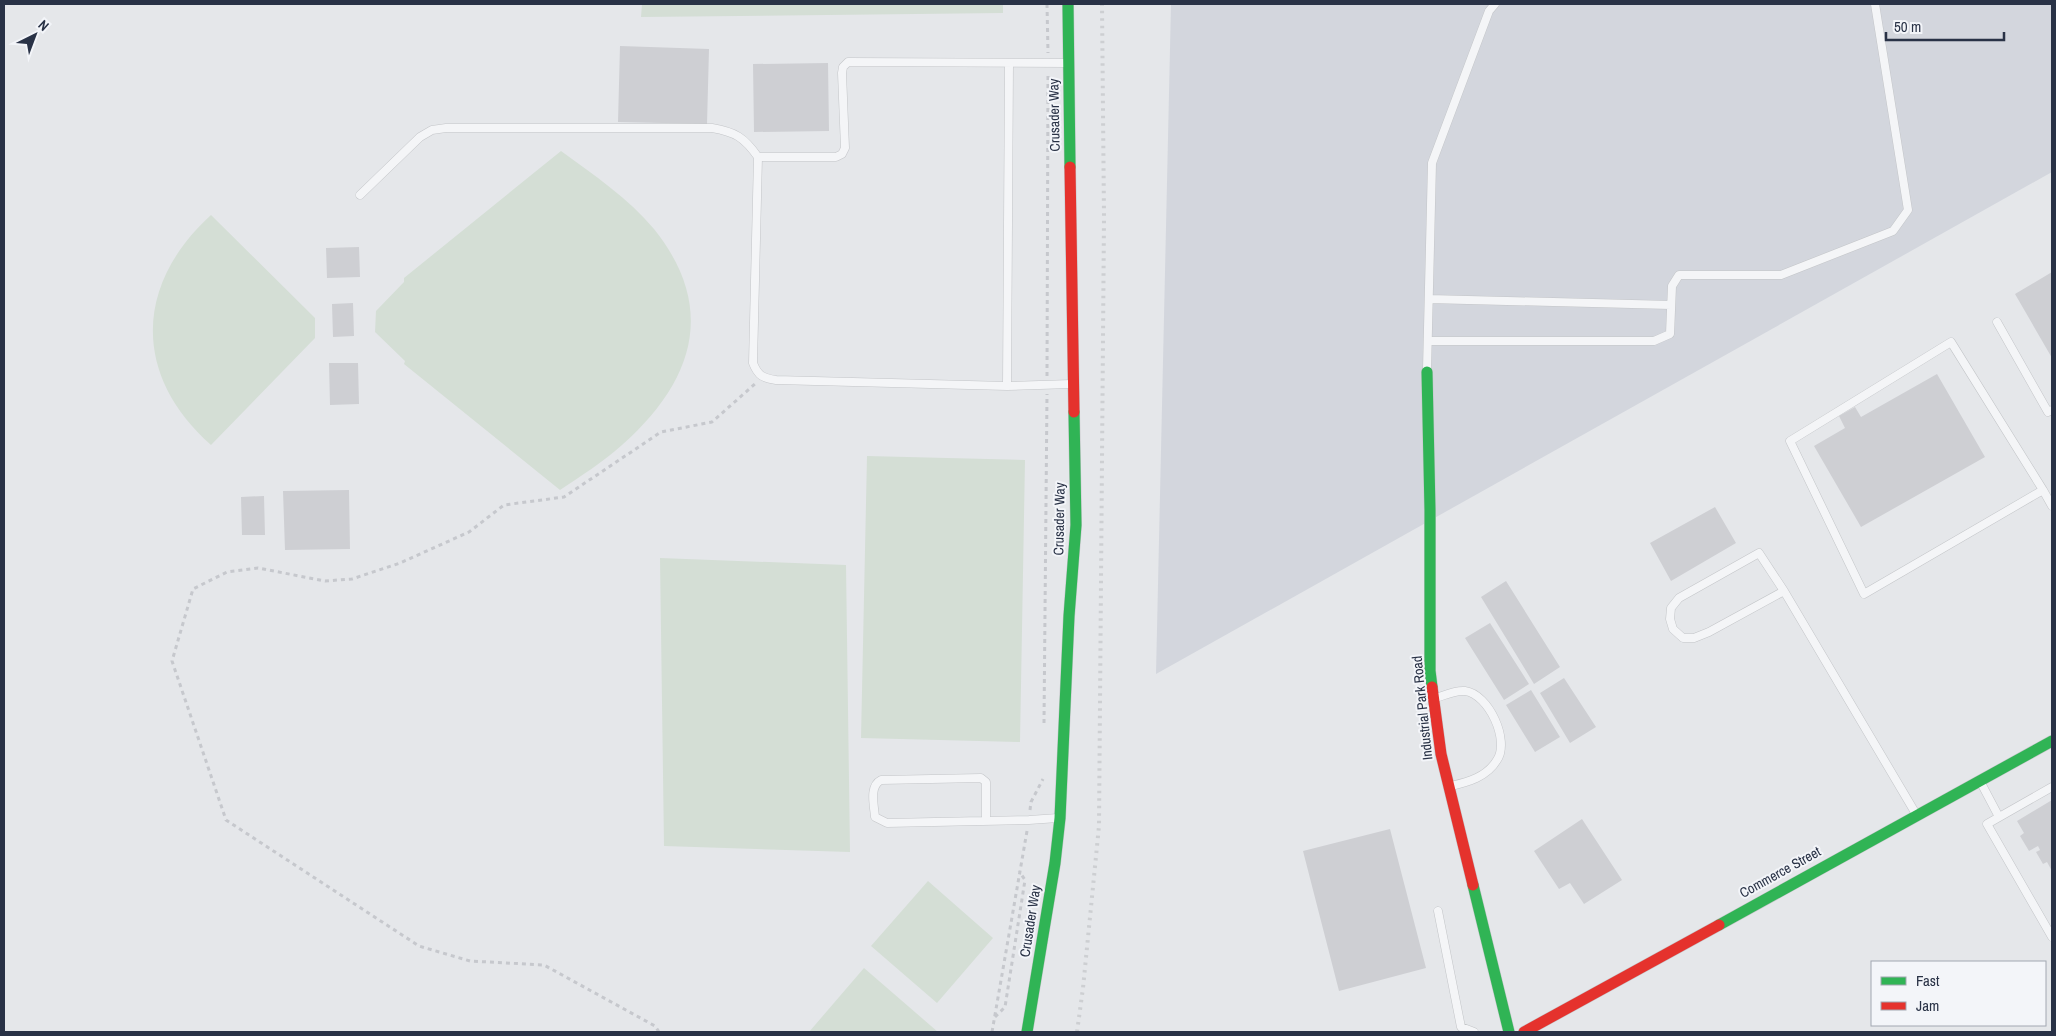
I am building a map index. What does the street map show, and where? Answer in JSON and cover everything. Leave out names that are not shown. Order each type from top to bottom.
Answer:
[{"type":"street","name":"Crusader Way","points":[[1027,1032],[1055,863],[1060,818],[1069,616],[1076,525],[1068,4]]},
{"type":"street","name":"Industrial Park Road","points":[[1427,372],[1430,510],[1430,671],[1441,754],[1509,1032]]},
{"type":"street","name":"Commerce Street","points":[[1524,1032],[1916,814],[2052,741]]},
{"type":"lane","points":[[1427,372],[1432,163],[1490,11],[1495,4]]},
{"type":"lane","points":[[1428,341],[1654,341],[1670,334],[1672,286],[1679,275],[1781,275],[1893,231],[1908,210],[1875,4]]},
{"type":"lane","points":[[758,157],[836,156],[842,154],[845,148],[842,73],[843,67],[848,62],[1069,63]]},
{"type":"lane","points":[[1007,386],[1009,64]]},
{"type":"lane","points":[[360,195],[420,137],[432,130],[446,128],[712,128],[728,131],[738,135],[749,144],[758,157],[754,363],[756,371],[762,378],[776,380],[1007,386],[1073,384]]},
{"type":"lane","points":[[1429,299],[1671,305]]},
{"type":"lane","points":[[1998,322],[2048,412],[2052,410]]},
{"type":"lane","points":[[2043,490],[1864,594],[1790,441],[1951,342],[2043,490],[2052,506]]},
{"type":"lane","points":[[1784,591],[1709,632],[1694,638],[1684,638],[1678,634],[1673,629],[1670,619],[1671,608],[1679,598],[1759,553],[1784,591],[1916,814]]},
{"type":"lane","points":[[1434,699],[1451,692],[1465,691],[1474,693],[1484,703],[1501,734],[1502,748],[1497,760],[1490,769],[1476,779],[1449,787]]},
{"type":"lane","points":[[986,821],[986,782],[981,778],[881,780],[876,782],[873,788],[875,817],[887,823],[986,821],[1029,820],[1060,818]]},
{"type":"lane","points":[[1980,780],[2000,817]]},
{"type":"lane","points":[[2052,787],[1987,824],[2052,937]]},
{"type":"lane","points":[[1438,911],[1461,1027],[1474,1032]]},
{"type":"path","points":[[1044,730],[1047,385],[1047,4]]},
{"type":"path","points":[[659,1032],[655,1026],[544,965],[470,962],[419,946],[226,820],[172,661],[192,589],[226,572],[258,568],[325,581],[352,579],[400,563],[469,532],[504,505],[564,497],[661,432],[712,422],[762,378]]},
{"type":"path","points":[[992,1032],[1031,802],[1045,776]]},
{"type":"path","points":[[995,1017],[1005,1007],[1025,880],[1019,871]]},
{"type":"shaded area","points":[[642,4],[1003,4],[1003,13],[641,17]]},
{"type":"shaded area","points":[[1171,4],[2052,4],[2052,172],[1156,674]]},
{"type":"shaded area","points":[[561,151],[622,197],[654,229],[674,259],[686,288],[691,316],[689,343],[680,370],[666,396],[646,421],[622,445],[600,463],[560,490],[404,364],[405,361],[375,332],[376,311],[404,282],[404,278]]},
{"type":"shaded area","points":[[211,215],[315,318],[315,338],[211,445],[185,418],[167,390],[156,360],[153,330],[157,300],[168,271],[186,242]]},
{"type":"shaded area","points":[[867,456],[1025,460],[1020,742],[861,738]]},
{"type":"shaded area","points":[[660,558],[846,565],[850,852],[664,846]]},
{"type":"shaded area","points":[[928,881],[993,938],[937,1003],[871,946]]},
{"type":"shaded area","points":[[864,968],[938,1032],[809,1032]]},
{"type":"building","points":[[620,46],[709,49],[707,124],[618,122]]},
{"type":"building","points":[[828,63],[829,131],[754,132],[753,64]]},
{"type":"building","points":[[359,247],[360,277],[327,278],[326,248]]},
{"type":"building","points":[[2052,272],[2052,358],[2015,294]]},
{"type":"building","points":[[353,303],[354,336],[333,337],[332,304]]},
{"type":"building","points":[[329,363],[358,363],[359,404],[330,405]]},
{"type":"building","points":[[1937,374],[1985,457],[1861,527],[1814,446],[1845,428],[1839,416],[1855,407],[1861,417]]},
{"type":"building","points":[[349,490],[350,549],[285,550],[283,491]]},
{"type":"building","points":[[264,496],[265,535],[242,535],[241,497]]},
{"type":"building","points":[[1715,507],[1736,543],[1671,581],[1650,543]]},
{"type":"building","points":[[1506,581],[1560,667],[1534,684],[1481,597]]},
{"type":"building","points":[[1490,623],[1529,684],[1504,700],[1465,638]]},
{"type":"building","points":[[1564,678],[1596,727],[1570,743],[1540,693]]},
{"type":"building","points":[[1531,690],[1560,737],[1535,752],[1506,705]]},
{"type":"building","points":[[2052,800],[2052,871],[2047,862],[2043,864],[2036,852],[2040,850],[2038,846],[2029,851],[2020,836],[2024,833],[2017,821]]},
{"type":"building","points":[[1582,819],[1622,880],[1584,904],[1570,883],[1559,889],[1534,851]]},
{"type":"building","points":[[1390,829],[1426,968],[1339,991],[1303,851]]},
{"type":"railway","points":[[1077,1032],[1099,826],[1104,217],[1102,4]]},
{"type":"traffic: fast","points":[[1068,4],[1070,167]]},
{"type":"traffic: fast","points":[[1427,372],[1430,510],[1430,671],[1432,687]]},
{"type":"traffic: fast","points":[[1027,1032],[1055,863],[1060,818],[1069,616],[1076,525],[1074,412]]},
{"type":"traffic: fast","points":[[1719,925],[2052,741]]},
{"type":"traffic: fast","points":[[1473,885],[1509,1032]]},
{"type":"traffic: jam","points":[[1070,167],[1074,412]]},
{"type":"traffic: jam","points":[[1432,687],[1441,754],[1473,885]]},
{"type":"traffic: jam","points":[[1524,1032],[1719,925]]}]
